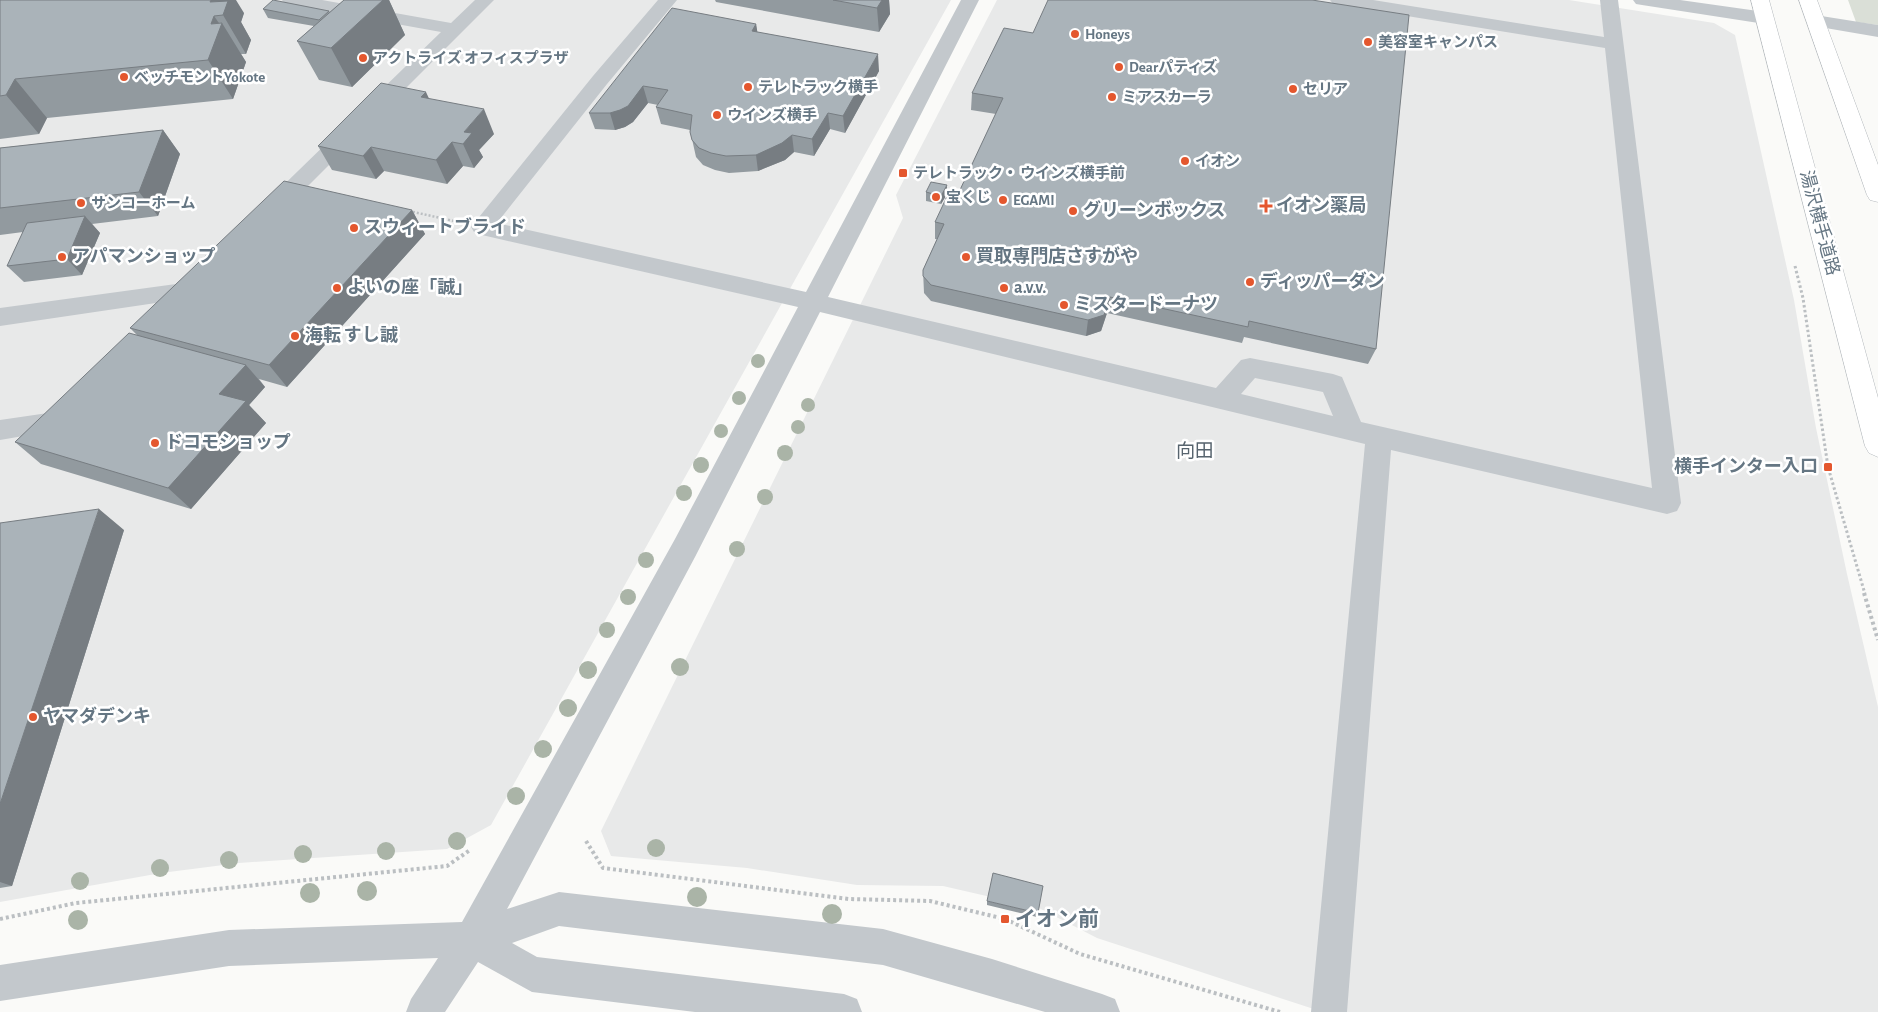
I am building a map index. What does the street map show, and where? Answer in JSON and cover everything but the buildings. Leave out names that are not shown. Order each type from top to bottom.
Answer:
[{"type":"highway","points":[[1808,0],[1878,195]]},
{"type":"highway","name":"湯沢横手道路","points":[[1762,9],[1878,446]]},
{"type":"street","points":[[291,0],[456,29]]},
{"type":"street","points":[[256,224],[484,0]]},
{"type":"street","points":[[668,0],[600,80],[482,227],[814,302],[1667,503],[1609,0]]},
{"type":"street","points":[[424,1012],[472,939],[685,548],[970,0]]},
{"type":"street","points":[[1339,0],[1614,44]]},
{"type":"street","points":[[1642,0],[1762,9]]},
{"type":"street","points":[[1815,21],[1878,31]]},
{"type":"street","points":[[156,319],[212,264]]},
{"type":"street","points":[[0,316],[183,291]]},
{"type":"street","points":[[1222,399],[1250,367],[1333,384],[1365,432],[1329,1012]]},
{"type":"street","points":[[0,430],[55,422],[82,394]]},
{"type":"street","points":[[0,983],[229,948],[472,939],[559,909],[884,947],[992,977],[1102,1012]]},
{"type":"street","points":[[472,939],[532,974],[844,1012]]},
{"type":"path","points":[[404,209],[482,227]]},
{"type":"path","points":[[1794,260],[1803,298],[1828,467],[1878,640]]},
{"type":"path","points":[[0,918],[76,903],[447,866],[470,850]]},
{"type":"shaded area","points":[[25,0],[951,0],[491,825],[447,849],[239,863],[161,873],[0,902],[0,44]]},
{"type":"shaded area","points":[[997,0],[1569,0],[1714,23],[1735,35],[1794,300],[1816,428],[1847,574],[1878,707],[1878,1012],[1323,1012],[1097,938],[1039,908],[943,886],[857,885],[747,868],[611,856],[601,831],[903,218],[896,195]]},
{"type":"shaded area","points":[[1848,0],[1878,0],[1878,25],[1856,22]]},
{"type":"place","name":"Honeys","points":[[1075,34]]},
{"type":"place","name":"美容室キャンパス","points":[[1368,42]]},
{"type":"place","name":"アクトライズ オフィスプラザ","points":[[363,58]]},
{"type":"place","name":"Dearパティズ","points":[[1119,67]]},
{"type":"place","name":"ベッチモントYokote","points":[[124,77]]},
{"type":"place","name":"テレトラック横手","points":[[748,87]]},
{"type":"place","name":"セリア","points":[[1293,89]]},
{"type":"place","name":"ミアスカーラ","points":[[1112,97]]},
{"type":"place","name":"ウインズ横手","points":[[717,115]]},
{"type":"place","name":"イオン","points":[[1185,161]]},
{"type":"place","name":"テレトラック・ ウインズ横手前","points":[[903,173]]},
{"type":"place","name":"宝くじ","points":[[936,197]]},
{"type":"place","name":"EGAMI","points":[[1003,200]]},
{"type":"place","name":"サンコーホーム","points":[[81,203]]},
{"type":"place","name":"イオン薬局","points":[[1266,206]]},
{"type":"place","name":"グリーンボックス","points":[[1073,211]]},
{"type":"place","name":"スウィートブライド","points":[[354,228]]},
{"type":"place","name":"アパマンショップ","points":[[62,257]]},
{"type":"place","name":"買取専門店さすがや","points":[[966,257]]},
{"type":"place","name":"ディッパーダン","points":[[1250,282]]},
{"type":"place","name":"よいの座「誠」","points":[[337,288]]},
{"type":"place","name":"a.v.v.","points":[[1004,288]]},
{"type":"place","name":"ミスタードーナツ","points":[[1064,305]]},
{"type":"place","name":"海転 すし誠","points":[[295,336]]},
{"type":"place","name":"ドコモショップ","points":[[155,443]]},
{"type":"place","name":"横手インター入口","points":[[1828,467]]},
{"type":"place","name":"ヤマダデンキ","points":[[33,717]]},
{"type":"place","name":"イオン前","points":[[1005,919]]},
{"type":"district","name":"向田","points":[[1195,451]]}]
